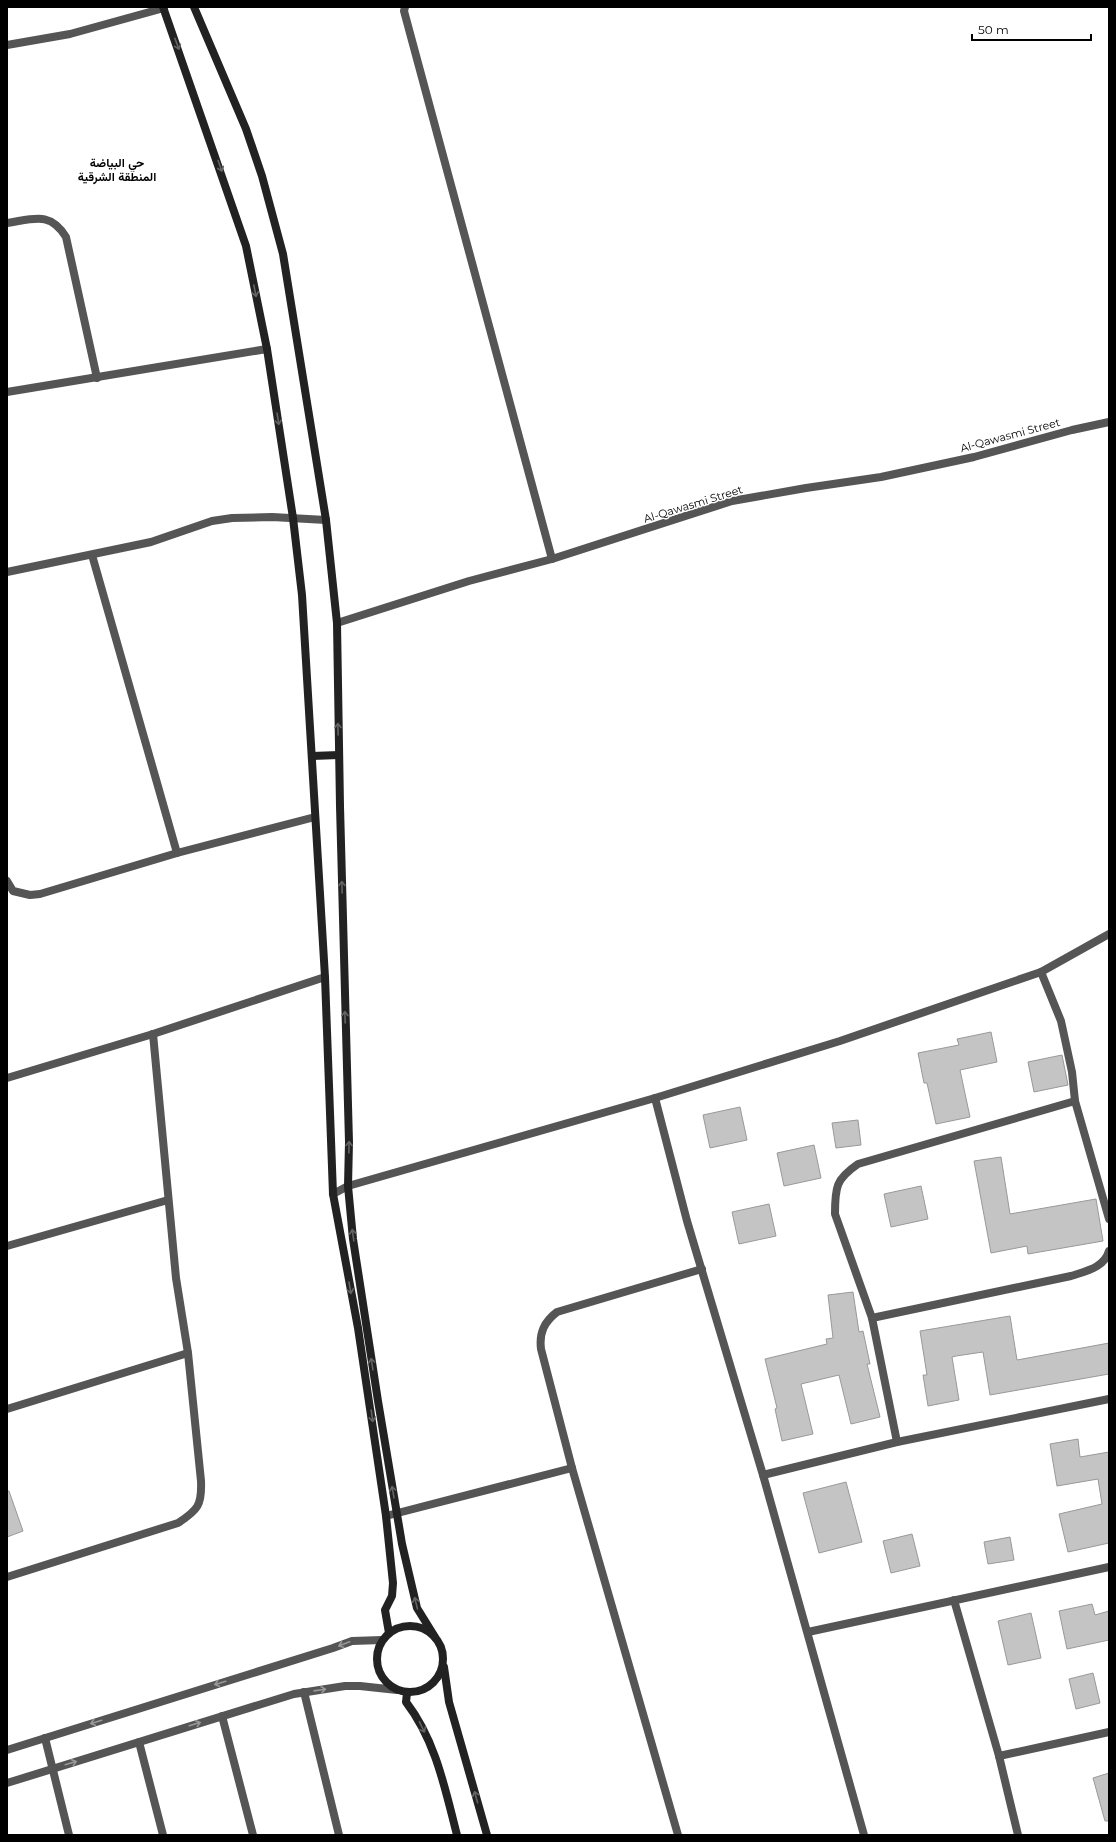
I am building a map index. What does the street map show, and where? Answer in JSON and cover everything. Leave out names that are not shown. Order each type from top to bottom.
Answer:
[{"type":"main road","points":[[194,7],[246,129],[262,176],[283,254],[326,520],[337,623],[349,1142],[348,1186],[356,1263],[397,1513],[417,1608],[442,1650],[449,1702],[486,1835]]},
{"type":"main road","points":[[164,8],[246,246],[267,349],[294,518],[302,595],[325,977],[333,1194],[358,1328],[386,1516],[393,1583],[392,1596],[384,1610],[389,1633]]},
{"type":"main road","points":[[312,756],[339,755]]},
{"type":"main road","points":[[435,1637],[427,1630],[418,1627],[403,1627],[389,1633],[382,1640],[377,1654],[378,1669],[382,1678],[389,1685],[407,1693],[417,1692],[427,1688],[435,1682],[440,1674],[443,1664]]},
{"type":"main road","points":[[407,1693],[406,1702],[416,1715],[427,1736],[439,1769],[457,1835]]},
{"type":"street","points":[[405,7],[404,11],[552,559]]},
{"type":"street","points":[[7,45],[70,34],[164,8]]},
{"type":"street","points":[[7,223],[41,218],[52,220],[60,226],[66,237],[97,378]]},
{"type":"street","points":[[7,392],[267,349]]},
{"type":"street","name":"Al-Qawasmi Street","points":[[337,623],[469,581],[552,559],[732,501],[881,476],[974,458],[1072,430],[1109,422]]},
{"type":"street","points":[[7,572],[151,542],[212,521],[246,517],[326,520]]},
{"type":"street","points":[[92,555],[177,853]]},
{"type":"street","points":[[7,881],[13,891],[30,895],[40,894],[177,853],[315,817]]},
{"type":"street","points":[[333,1194],[348,1186],[655,1098],[840,1041],[1041,972],[1109,934]]},
{"type":"street","points":[[1041,972],[1061,1020],[1072,1072],[1075,1101],[1109,1219]]},
{"type":"street","points":[[7,1078],[152,1034],[325,977]]},
{"type":"street","points":[[7,1577],[178,1523],[194,1512],[200,1501],[201,1481],[188,1353],[176,1278],[152,1034]]},
{"type":"street","points":[[655,1098],[702,1269],[764,1475],[864,1835]]},
{"type":"street","points":[[897,1442],[872,1318],[835,1214],[835,1197],[838,1185],[844,1174],[858,1164],[1075,1101]]},
{"type":"street","points":[[7,1246],[168,1200]]},
{"type":"street","points":[[872,1318],[1071,1276],[1094,1269],[1107,1257],[1109,1251]]},
{"type":"street","points":[[678,1835],[572,1468],[541,1349],[540,1340],[544,1325],[548,1319],[557,1312],[702,1269]]},
{"type":"street","points":[[7,1409],[188,1353]]},
{"type":"street","points":[[764,1475],[897,1442],[1109,1399]]},
{"type":"street","points":[[386,1516],[572,1468]]},
{"type":"street","points":[[808,1632],[1109,1567]]},
{"type":"street","points":[[954,1600],[999,1756],[1018,1835]]},
{"type":"street","points":[[7,1750],[326,1651],[352,1641],[382,1640]]},
{"type":"street","points":[[7,1783],[304,1692],[360,1686],[398,1690]]},
{"type":"street","points":[[304,1692],[339,1835]]},
{"type":"street","points":[[222,1716],[253,1835]]},
{"type":"street","points":[[999,1756],[1109,1732]]},
{"type":"street","points":[[45,1738],[54,1768],[69,1835]]},
{"type":"street","points":[[139,1742],[163,1835]]},
{"type":"building","points":[[991,1032],[997,1062],[960,1070],[970,1117],[936,1124],[927,1083],[924,1083],[918,1053],[959,1045],[957,1039]]},
{"type":"building","points":[[1062,1055],[1068,1085],[1034,1092],[1028,1062]]},
{"type":"building","points":[[740,1107],[747,1140],[710,1148],[703,1115]]},
{"type":"building","points":[[858,1120],[861,1145],[836,1148],[832,1123]]},
{"type":"building","points":[[814,1145],[821,1178],[784,1186],[777,1153]]},
{"type":"building","points":[[1001,1157],[1010,1214],[1096,1199],[1103,1241],[1028,1254],[1027,1246],[991,1253],[974,1161]]},
{"type":"building","points":[[921,1186],[928,1219],[891,1227],[884,1194]]},
{"type":"building","points":[[769,1204],[776,1236],[739,1244],[732,1212]]},
{"type":"building","points":[[853,1292],[859,1332],[863,1331],[870,1364],[867,1364],[880,1417],[851,1424],[839,1375],[801,1384],[813,1434],[782,1441],[775,1409],[777,1408],[765,1359],[827,1344],[826,1339],[833,1338],[828,1295]]},
{"type":"building","points":[[1010,1316],[1017,1360],[1109,1343],[1109,1374],[990,1395],[983,1352],[956,1356],[952,1357],[959,1400],[928,1406],[923,1375],[927,1375],[920,1331]]},
{"type":"building","points":[[1078,1439],[1080,1457],[1109,1452],[1109,1543],[1068,1552],[1059,1514],[1102,1504],[1098,1479],[1057,1486],[1050,1444]]},
{"type":"building","points":[[846,1482],[862,1542],[819,1553],[803,1493]]},
{"type":"building","points":[[7,1491],[9,1491],[23,1531],[7,1537]]},
{"type":"building","points":[[912,1534],[920,1566],[891,1573],[883,1541]]},
{"type":"building","points":[[1010,1537],[1014,1560],[988,1564],[984,1542]]},
{"type":"building","points":[[1092,1604],[1095,1615],[1109,1611],[1109,1640],[1067,1649],[1059,1611]]},
{"type":"building","points":[[1031,1613],[1041,1658],[1008,1665],[998,1621]]},
{"type":"building","points":[[1093,1673],[1100,1703],[1076,1709],[1069,1679]]},
{"type":"building","points":[[1109,1773],[1109,1821],[1105,1821],[1093,1778]]},
{"type":"district","name":"حي البياضة المنطقة الشرقية","points":[[117,169]]}]
